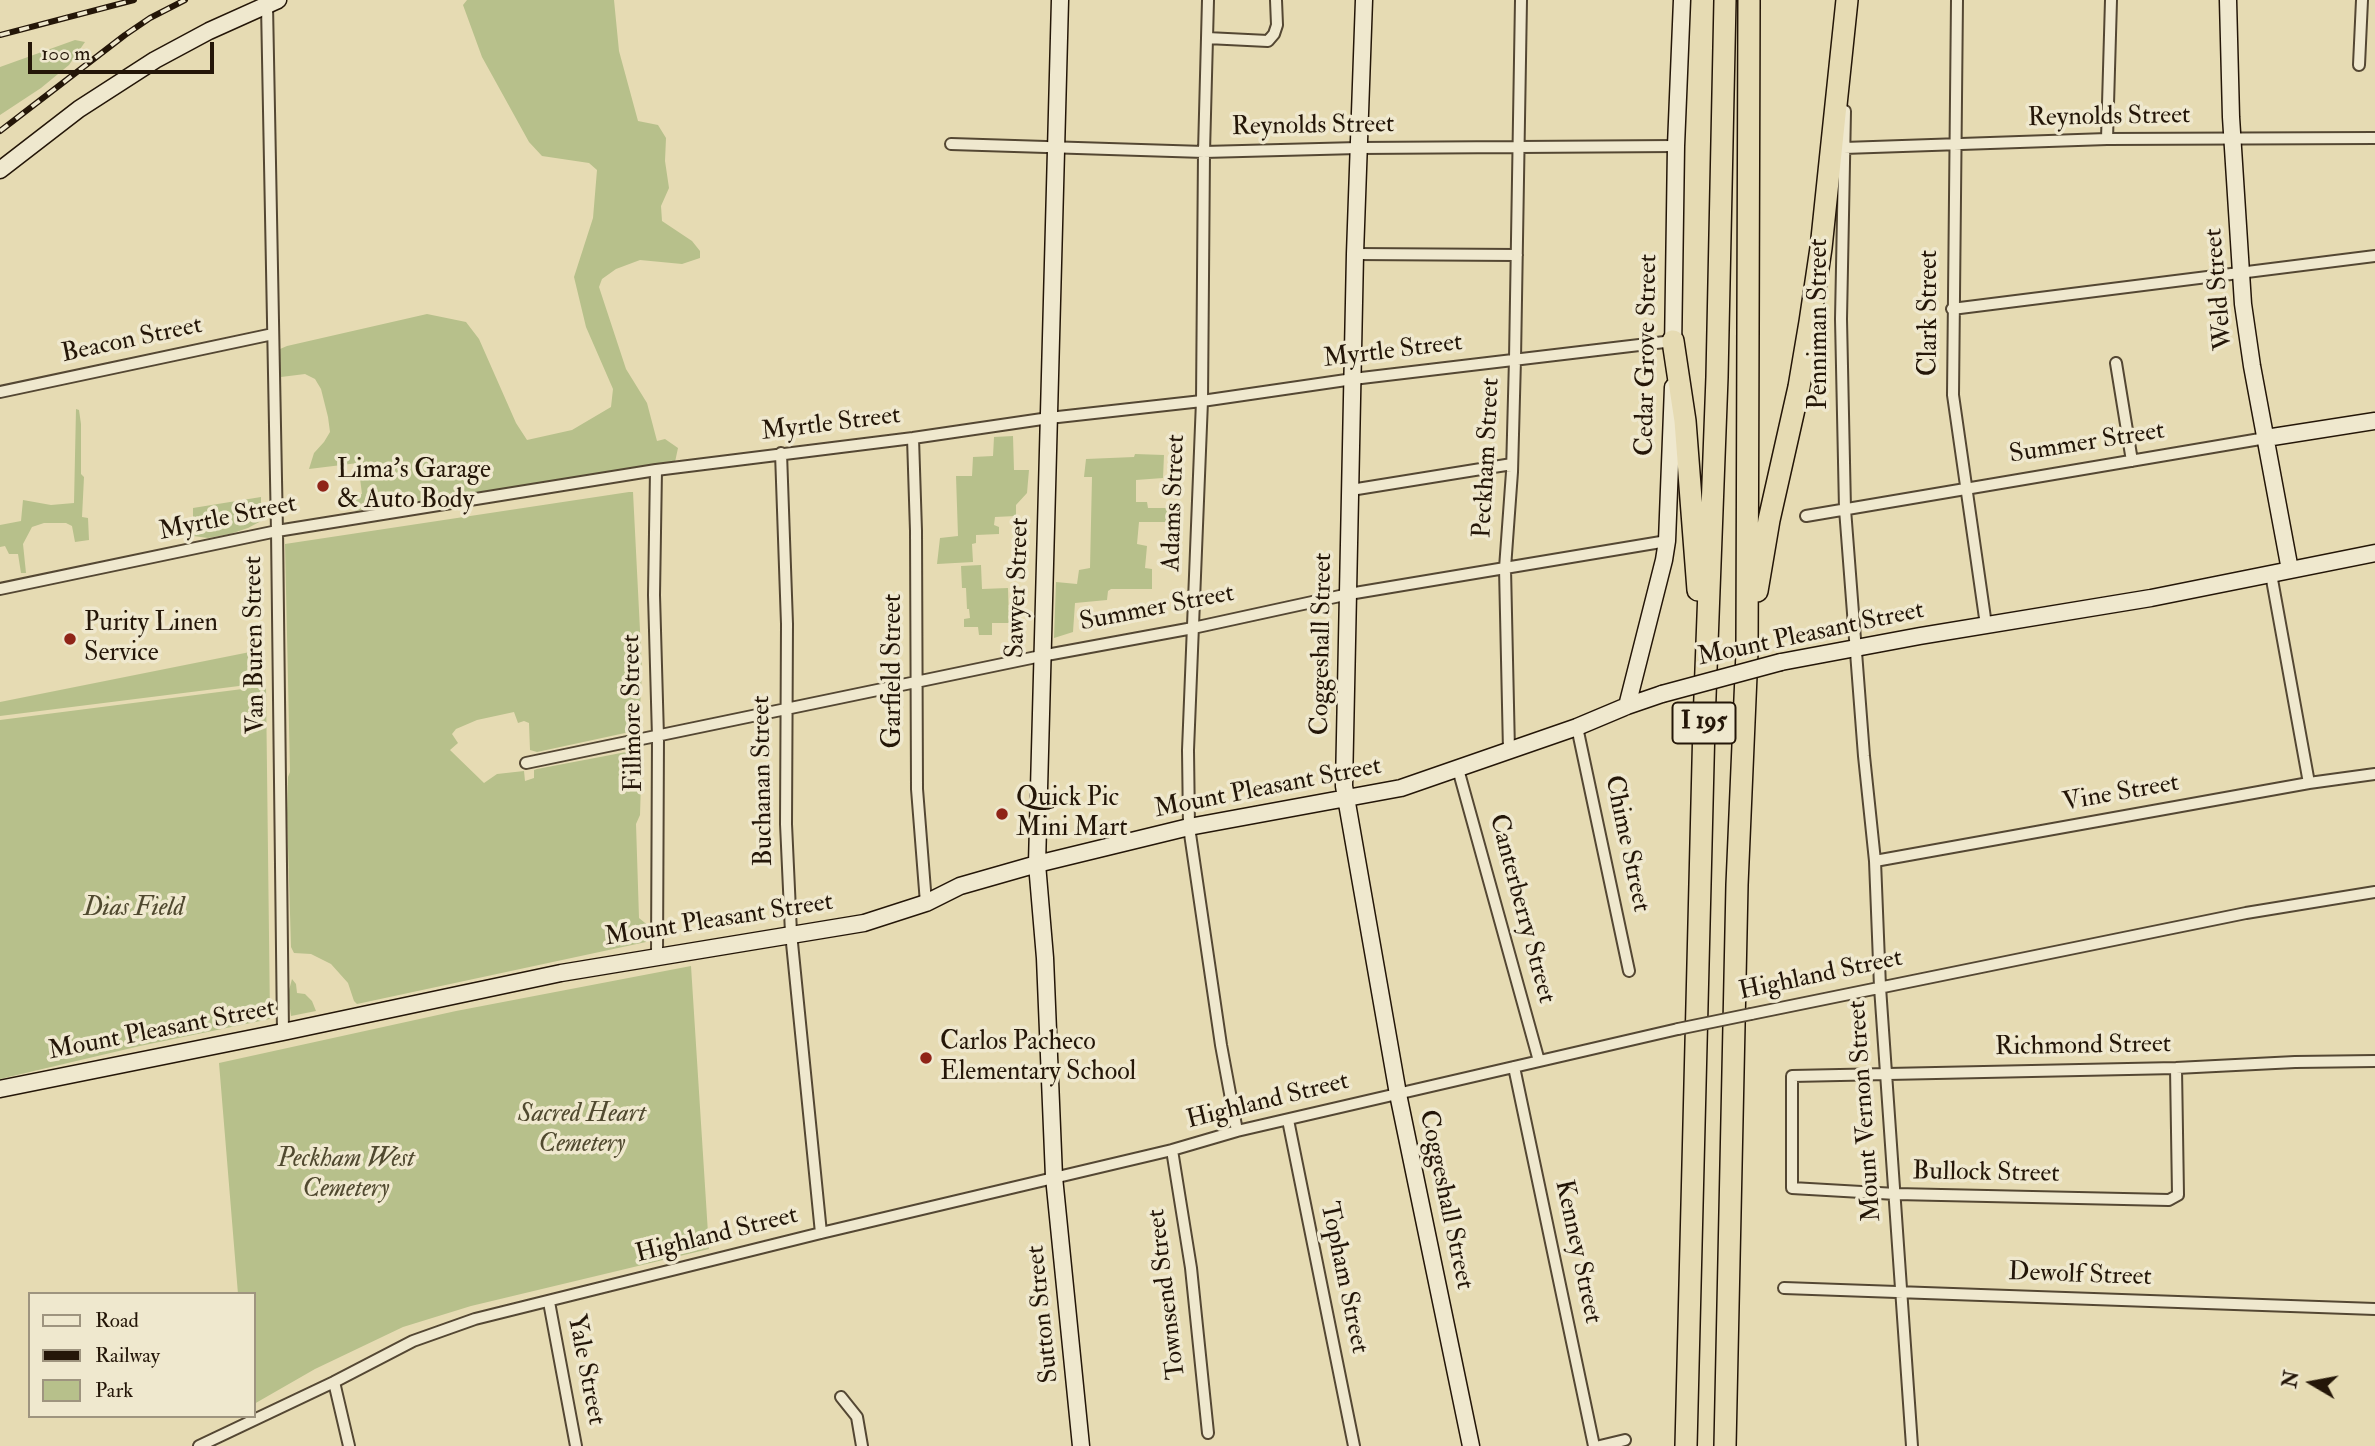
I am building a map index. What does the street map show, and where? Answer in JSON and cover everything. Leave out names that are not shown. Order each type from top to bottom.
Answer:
[{"type":"highway","name":"I 195","points":[[1686,1446],[1706,663],[1717,377],[1725,0]]},
{"type":"highway","name":"I 195","points":[[1725,1446],[1738,871],[1747,652],[1749,0]]},
{"type":"highway","points":[[1747,652],[1769,520],[1799,387],[1810,322],[1821,248],[1847,0]]},
{"type":"highway","points":[[1673,341],[1693,498],[1696,564],[1706,663]]},
{"type":"main road","name":"Sawyer Street","points":[[1054,1177],[1045,958],[1037,864],[1060,0]]},
{"type":"main road","name":"Coggeshall Street","points":[[1364,0],[1355,254],[1344,786],[1398,1094],[1471,1446]]},
{"type":"main road","name":"Cedar Grove Street","points":[[1627,706],[1667,541],[1682,0]]},
{"type":"main road","name":"Weld Street","points":[[2228,0],[2232,140],[2248,345],[2290,570]]},
{"type":"main road","points":[[0,170],[54,128],[130,76],[180,46],[273,3]]},
{"type":"main road","name":"Summer Street","points":[[2266,438],[2375,421]]},
{"type":"main road","name":"Mount Pleasant Street","points":[[0,1089],[531,979],[657,955],[864,923],[926,903],[960,886],[1037,864],[1189,827],[1401,788],[1577,727],[1662,694],[1781,662],[2140,600],[2375,553]]},
{"type":"main road","name":"Sutton Street","points":[[1054,1177],[1082,1446]]},
{"type":"street","name":"Adams Street","points":[[1209,0],[1203,152],[1202,401],[1188,750],[1189,827],[1221,1045],[1237,1131]]},
{"type":"street","points":[[1207,38],[1268,41],[1277,25],[1276,0]]},
{"type":"street","name":"Peckham Street","points":[[1509,751],[1505,568],[1515,359],[1521,0]]},
{"type":"street","name":"Penniman Street","points":[[1847,0],[1841,319],[1845,509],[1855,648]]},
{"type":"street","name":"Clark Street","points":[[1957,0],[1953,395],[1986,625]]},
{"type":"street","points":[[2107,139],[2111,0]]},
{"type":"street","points":[[2359,65],[2362,0]]},
{"type":"street","name":"Van Buren Street","points":[[273,3],[273,334],[283,1032]]},
{"type":"street","name":"Reynolds Street","points":[[1844,148],[2107,139],[2375,138]]},
{"type":"street","name":"Reynolds Street","points":[[951,144],[1203,152],[1676,146]]},
{"type":"street","points":[[1355,254],[1517,255]]},
{"type":"street","points":[[1952,309],[2375,256]]},
{"type":"street","name":"Beacon Street","points":[[0,392],[273,334]]},
{"type":"street","name":"Myrtle Street","points":[[0,589],[277,531],[656,470],[1049,418],[1202,401],[1353,379],[1673,341]]},
{"type":"street","points":[[2116,363],[2132,461]]},
{"type":"street","name":"Garfield Street","points":[[913,438],[918,789],[926,903]]},
{"type":"street","name":"Summer Street","points":[[1806,516],[2266,438]]},
{"type":"street","name":"Buchanan Street","points":[[781,453],[787,624],[786,824],[791,933],[821,1233]]},
{"type":"street","points":[[1351,490],[1512,464]]},
{"type":"street","name":"Fillmore Street","points":[[656,470],[654,595],[658,737],[657,955]]},
{"type":"street","name":"Summer Street","points":[[526,763],[1349,594],[1667,541]]},
{"type":"street","points":[[2272,574],[2309,783]]},
{"type":"street","name":"Mount Vernon Street","points":[[1855,648],[1875,861],[1880,987],[1912,1446]]},
{"type":"street","name":"Chime Street","points":[[1577,727],[1629,971]]},
{"type":"street","name":"Canterberry Street","points":[[1458,769],[1539,1061]]},
{"type":"street","name":"Vine Street","points":[[1875,861],[2309,783],[2375,774]]},
{"type":"street","name":"Highland Street","points":[[199,1446],[334,1382],[388,1353],[439,1331],[549,1302],[821,1233],[1172,1150],[1237,1131],[1678,1029],[2246,913],[2375,892]]},
{"type":"street","name":"Richmond Street","points":[[1793,1188],[1792,1076],[2375,1061]]},
{"type":"street","name":"Kenney Street","points":[[1514,1067],[1594,1446]]},
{"type":"street","name":"Bullock Street","points":[[1793,1188],[1895,1194],[2169,1200],[2178,1195],[2176,1068]]},
{"type":"street","name":"Topham Street","points":[[1287,1120],[1354,1446]]},
{"type":"street","name":"Townsend Street","points":[[1172,1150],[1191,1268],[1208,1433]]},
{"type":"street","name":"Dewolf Street","points":[[1784,1289],[2375,1309]]},
{"type":"street","name":"Yale Street","points":[[549,1302],[576,1446]]},
{"type":"street","points":[[334,1382],[349,1446]]},
{"type":"street","points":[[841,1397],[857,1418],[862,1446]]},
{"type":"street","points":[[1600,1446],[1625,1440]]},
{"type":"green space","points":[[467,0],[614,0],[619,51],[638,121],[658,125],[666,138],[665,161],[669,188],[661,206],[662,221],[692,241],[700,251],[700,258],[682,264],[640,260],[616,269],[602,279],[599,287],[626,369],[647,403],[657,441],[665,439],[678,448],[675,462],[355,511],[350,498],[362,494],[358,463],[309,469],[314,453],[330,432],[328,417],[321,389],[315,379],[305,374],[281,377],[278,367],[280,349],[427,314],[466,322],[479,339],[516,423],[527,440],[572,430],[611,407],[613,389],[586,327],[574,277],[593,218],[597,170],[589,163],[542,156],[529,142],[482,57],[463,5]]},
{"type":"green space","points":[[75,40],[85,42],[69,65],[41,88],[0,115],[0,67]]},
{"type":"green space","points":[[76,409],[79,410],[81,424],[81,474],[84,477],[82,517],[88,518],[89,540],[75,542],[72,526],[66,523],[44,523],[32,527],[23,544],[26,573],[21,573],[18,554],[9,554],[5,546],[0,547],[0,525],[21,521],[23,500],[51,505],[74,503]]},
{"type":"green space","points":[[1013,436],[1014,470],[1029,470],[1027,493],[1016,505],[1016,516],[995,517],[994,525],[999,527],[999,534],[976,535],[976,543],[972,544],[973,562],[937,564],[940,538],[958,536],[956,476],[972,476],[973,457],[993,456],[994,437]]},
{"type":"green space","points":[[1135,454],[1164,455],[1163,478],[1136,480],[1136,502],[1147,502],[1148,508],[1178,508],[1177,522],[1139,522],[1137,544],[1147,546],[1145,568],[1152,569],[1152,589],[1111,589],[1108,591],[1107,600],[1075,603],[1073,632],[1054,638],[1056,582],[1077,584],[1079,570],[1090,568],[1092,477],[1084,477],[1086,459],[1134,457]]},
{"type":"green space","points":[[633,492],[642,670],[639,730],[537,752],[530,750],[529,723],[518,723],[514,712],[477,720],[456,729],[452,734],[458,743],[450,750],[484,783],[497,774],[524,771],[525,781],[534,778],[534,770],[537,769],[642,749],[640,815],[636,824],[639,918],[650,927],[646,942],[357,1004],[348,983],[331,964],[311,954],[294,953],[291,947],[285,544]]},
{"type":"green space","points":[[261,497],[261,521],[230,534],[208,538],[193,536],[193,508]]},
{"type":"green space","points":[[981,565],[982,589],[1008,588],[1009,623],[992,623],[992,635],[979,635],[978,627],[964,627],[964,619],[970,618],[966,588],[962,588],[961,566]]},
{"type":"green space","points":[[260,650],[263,683],[0,716],[0,702]]},
{"type":"green space","name":"Dias Field","points":[[266,686],[270,1019],[0,1079],[0,720]]},
{"type":"green space","points":[[691,966],[709,1249],[471,1306],[403,1327],[315,1369],[256,1403],[256,1292],[238,1292],[219,1063],[456,1011]]},
{"type":"green space","points":[[292,979],[297,993],[305,994],[316,1011],[291,1016],[288,994]]},
{"type":"railway","points":[[0,35],[134,0]]},
{"type":"railway","points":[[0,131],[125,35],[185,0]]},
{"type":"place","name":"Lima's Garage & Auto Body","points":[[323,486]]},
{"type":"place","name":"Purity Linen Service","points":[[70,639]]},
{"type":"place","name":"Quick Pic Mini Mart","points":[[1002,814]]},
{"type":"place","name":"Carlos Pacheco Elementary School","points":[[926,1058]]},
{"type":"park label","name":"Sacred Heart Cemetery","points":[[582,1130]]},
{"type":"park label","name":"Peckham West Cemetery","points":[[346,1175]]}]
